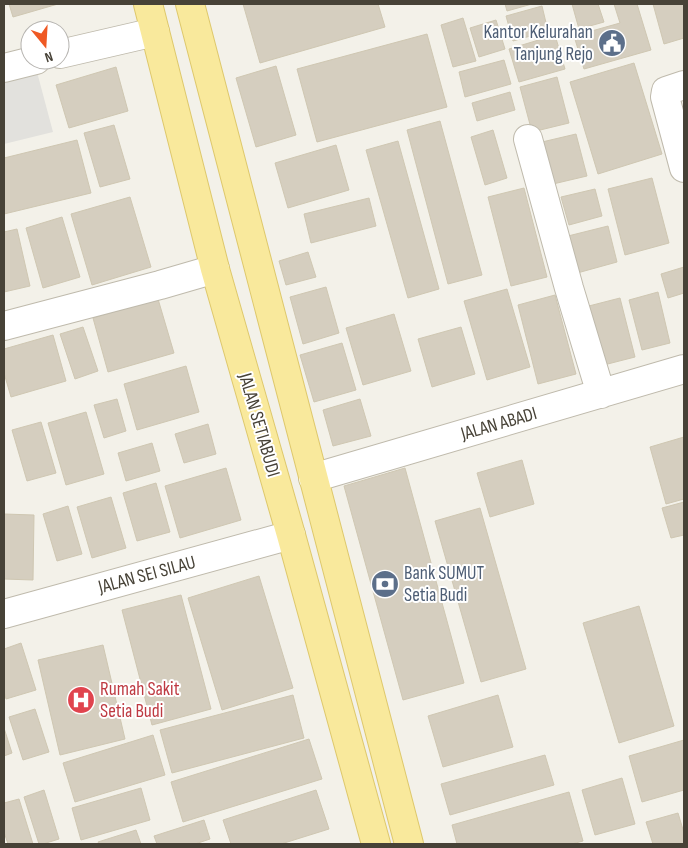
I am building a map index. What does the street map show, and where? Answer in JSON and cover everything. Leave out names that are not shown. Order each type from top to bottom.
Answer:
[{"type":"main road","name":"JALAN SETIABUDI","points":[[148,4],[215,269],[376,844]]},
{"type":"main road","name":"JALAN SETIABUDI","points":[[190,4],[409,844]]},
{"type":"street","points":[[70,52],[155,32]]},
{"type":"street","points":[[4,68],[20,64]]},
{"type":"street","points":[[684,85],[666,91],[665,97],[684,168]]},
{"type":"street","points":[[528,139],[569,288],[601,394]]},
{"type":"street","points":[[4,326],[215,269]]},
{"type":"street","name":"JALAN ABADI","points":[[313,478],[684,369]]},
{"type":"street","name":"JALAN SEI SILAU","points":[[4,614],[291,535]]},
{"type":"shaded area","points":[[37,72],[53,132],[4,144],[4,80]]},
{"type":"building","points":[[9,4],[58,4],[13,17]]},
{"type":"building","points":[[243,4],[378,4],[385,27],[260,63]]},
{"type":"building","points":[[505,4],[532,4],[507,11]]},
{"type":"building","points":[[572,4],[598,4],[604,22],[579,29]]},
{"type":"building","name":"Kantor Kelurahan Tanjung Rejo","points":[[614,4],[637,4],[651,50],[584,69],[574,36],[620,23]]},
{"type":"building","points":[[653,4],[684,4],[684,38],[664,44]]},
{"type":"building","points":[[542,6],[548,31],[513,41],[506,16]]},
{"type":"building","points":[[463,18],[476,61],[453,67],[441,25]]},
{"type":"building","points":[[496,20],[505,49],[479,57],[470,28]]},
{"type":"building","points":[[427,34],[447,107],[317,142],[297,69]]},
{"type":"building","points":[[555,35],[565,69],[519,82],[509,49]]},
{"type":"building","points":[[504,60],[511,84],[465,97],[459,72]]},
{"type":"building","points":[[634,63],[662,154],[598,174],[570,82]]},
{"type":"building","points":[[276,66],[296,135],[256,147],[236,78]]},
{"type":"building","points":[[116,67],[128,111],[69,128],[56,85]]},
{"type":"building","points":[[557,77],[569,123],[532,132],[520,87]]},
{"type":"building","points":[[510,92],[515,110],[477,121],[472,103]]},
{"type":"building","points":[[440,121],[482,275],[448,284],[407,130]]},
{"type":"building","points":[[114,125],[130,179],[100,187],[84,133]]},
{"type":"building","points":[[493,130],[507,178],[485,185],[471,137]]},
{"type":"building","points":[[576,134],[587,176],[553,184],[542,142]]},
{"type":"building","points":[[77,140],[91,193],[4,214],[4,158]]},
{"type":"building","points":[[398,141],[439,289],[408,298],[366,150]]},
{"type":"building","points":[[336,145],[349,190],[288,208],[275,163]]},
{"type":"building","points":[[652,178],[669,243],[625,255],[608,189]]},
{"type":"building","points":[[524,188],[547,277],[511,286],[488,197]]},
{"type":"building","points":[[595,189],[602,216],[569,225],[561,197]]},
{"type":"building","points":[[130,197],[151,267],[92,285],[71,214]]},
{"type":"building","points":[[369,198],[376,226],[311,243],[304,214]]},
{"type":"building","points":[[62,217],[80,277],[43,288],[26,228]]},
{"type":"building","points":[[608,226],[617,262],[570,275],[560,238]]},
{"type":"building","points":[[17,229],[30,286],[4,292],[4,232]]},
{"type":"building","points":[[308,252],[316,277],[286,285],[279,261]]},
{"type":"building","points":[[684,267],[684,293],[668,298],[661,274]]},
{"type":"building","points":[[326,287],[339,333],[303,344],[290,297]]},
{"type":"building","points":[[507,289],[530,367],[487,380],[464,301]]},
{"type":"building","points":[[658,292],[670,343],[642,350],[629,300]]},
{"type":"building","points":[[555,295],[576,374],[538,384],[518,305]]},
{"type":"building","points":[[620,298],[635,357],[596,367],[581,308]]},
{"type":"building","points":[[158,299],[174,353],[108,372],[93,318]]},
{"type":"building","points":[[394,314],[411,371],[363,385],[346,328]]},
{"type":"building","points":[[83,327],[98,371],[75,379],[60,334]]},
{"type":"building","points":[[461,327],[475,374],[432,387],[418,339]]},
{"type":"building","points":[[53,335],[66,381],[11,397],[4,373],[4,349]]},
{"type":"building","points":[[342,343],[356,390],[314,402],[300,355]]},
{"type":"building","points":[[186,366],[199,412],[137,430],[124,384]]},
{"type":"building","points":[[117,399],[126,431],[104,438],[94,405]]},
{"type":"building","points":[[360,399],[371,436],[333,446],[323,410]]},
{"type":"building","points":[[86,412],[104,474],[66,485],[48,423]]},
{"type":"building","points":[[41,422],[56,473],[27,481],[12,430]]},
{"type":"building","points":[[208,424],[216,454],[184,463],[175,434]]},
{"type":"building","points":[[684,437],[684,499],[666,504],[650,447]]},
{"type":"building","points":[[152,443],[160,471],[126,481],[118,453]]},
{"type":"building","points":[[522,460],[534,504],[490,517],[477,473]]},
{"type":"building","points":[[226,468],[241,520],[180,538],[165,486]]},
{"type":"building","points":[[405,468],[464,683],[403,700],[344,486]]},
{"type":"building","points":[[156,483],[170,532],[137,541],[123,493]]},
{"type":"building","points":[[111,497],[126,548],[92,558],[77,507]]},
{"type":"building","points":[[684,502],[684,535],[671,538],[662,508]]},
{"type":"building","points":[[68,506],[82,554],[57,561],[43,514]]},
{"type":"building","points":[[480,508],[526,669],[481,682],[435,521]]},
{"type":"building","points":[[4,514],[34,515],[33,580],[4,579]]},
{"type":"building","points":[[259,576],[293,688],[222,710],[188,598]]},
{"type":"building","points":[[181,595],[211,709],[152,725],[122,610]]},
{"type":"building","points":[[639,606],[674,726],[619,743],[583,623]]},
{"type":"building","points":[[21,643],[36,690],[6,699],[4,691],[4,649]]},
{"type":"building","name":"Rumah Sakit Setia Budi","points":[[103,645],[125,739],[60,755],[38,660]]},
{"type":"building","points":[[293,695],[304,738],[172,773],[160,730]]},
{"type":"building","points":[[498,695],[513,747],[443,767],[428,716]]},
{"type":"building","points":[[35,709],[49,752],[23,760],[9,717]]},
{"type":"building","points":[[4,728],[12,753],[4,756]]},
{"type":"building","points":[[153,735],[165,775],[75,802],[63,763]]},
{"type":"building","points":[[309,739],[322,779],[183,822],[171,782]]},
{"type":"building","points":[[684,740],[684,790],[642,802],[629,756]]},
{"type":"building","points":[[545,755],[554,785],[450,815],[441,784]]},
{"type":"building","points":[[622,778],[635,824],[595,835],[582,790]]},
{"type":"building","points":[[141,788],[150,820],[81,840],[72,808]]},
{"type":"building","points":[[44,790],[59,839],[39,844],[24,797]]},
{"type":"building","points":[[316,790],[329,829],[281,844],[231,844],[223,820]]},
{"type":"building","points":[[569,792],[583,841],[572,844],[457,844],[452,825]]},
{"type":"building","points":[[19,799],[33,844],[8,844],[4,832],[4,803]]},
{"type":"building","points":[[678,813],[684,833],[684,844],[653,844],[646,822]]},
{"type":"building","points":[[204,820],[210,839],[195,844],[157,844],[154,836]]},
{"type":"building","points":[[136,830],[141,844],[99,844],[98,842]]},
{"type":"place","name":"Kantor Kelurahan Tanjung Rejo","points":[[612,43]]},
{"type":"place","name":"Bank SUMUT Setia Budi","points":[[385,584]]},
{"type":"place","name":"Rumah Sakit Setia Budi","points":[[81,700]]}]
